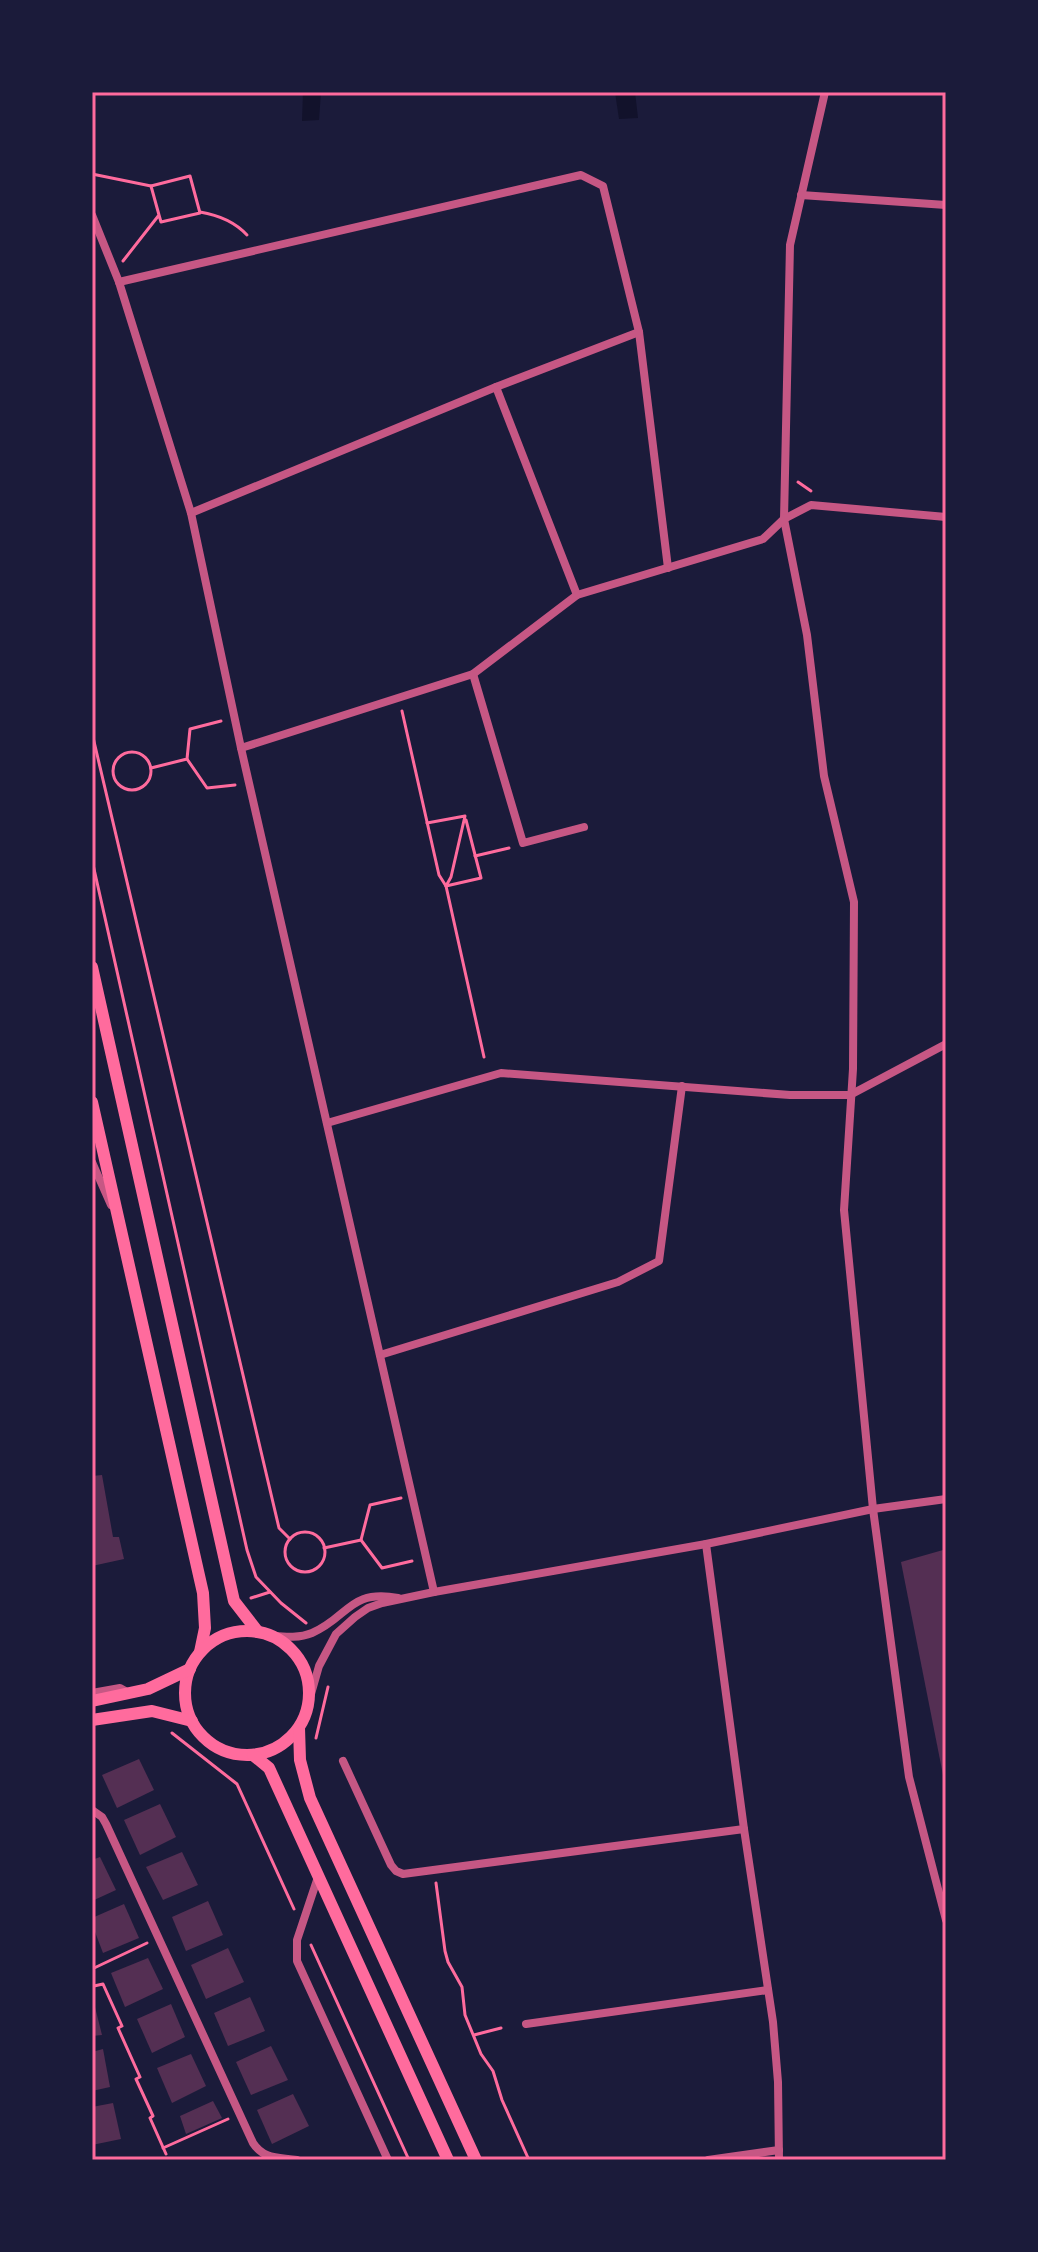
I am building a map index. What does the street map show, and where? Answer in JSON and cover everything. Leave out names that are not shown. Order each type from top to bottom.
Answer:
[{"type":"main road","points":[[92,967],[234,1601],[258,1632]]},
{"type":"main road","points":[[92,1102],[203,1593],[205,1628],[200,1652],[185,1686],[186,1704],[192,1721],[203,1736],[236,1754],[253,1755],[272,1750],[287,1741],[299,1728],[309,1701],[309,1682],[302,1663],[290,1647],[274,1636],[237,1632],[217,1638],[200,1652]]},
{"type":"main road","points":[[92,1701],[148,1689],[190,1669]]},
{"type":"main road","points":[[92,1720],[152,1711],[192,1721]]},
{"type":"main road","points":[[299,1728],[300,1760],[310,1798],[476,2160]]},
{"type":"main road","points":[[253,1755],[269,1768],[448,2160]]},
{"type":"street","points":[[825,92],[790,245],[784,519],[807,635],[824,776],[854,902],[853,1069],[844,1210],[873,1509],[909,1777],[946,1920]]},
{"type":"street","points":[[119,282],[581,175],[603,186],[639,332],[668,568]]},
{"type":"street","points":[[801,195],[946,205]]},
{"type":"street","points":[[92,215],[119,282],[191,513],[241,748],[434,1592]]},
{"type":"street","points":[[191,513],[496,387],[639,332]]},
{"type":"street","points":[[496,387],[577,595]]},
{"type":"street","points":[[241,748],[473,674],[577,595],[763,539],[784,519],[811,505],[946,517]]},
{"type":"street","points":[[473,674],[523,843],[584,827]]},
{"type":"street","points":[[327,1123],[501,1073],[790,1095],[850,1095],[946,1044]]},
{"type":"street","points":[[380,1355],[618,1282],[659,1261],[682,1086]]},
{"type":"street","points":[[92,1162],[123,1235]]},
{"type":"street","points":[[309,1701],[319,1666],[336,1634],[368,1608],[434,1592],[706,1544],[873,1509],[946,1499]]},
{"type":"street","points":[[706,1544],[776,2051],[779,2155],[708,2160]]},
{"type":"street","points":[[274,1636],[294,1637],[313,1633],[363,1598],[378,1595],[403,1599]]},
{"type":"street","points":[[92,1693],[120,1688],[128,1692]]},
{"type":"street","points":[[343,1761],[391,1865],[403,1874],[744,1829]]},
{"type":"street","points":[[92,1810],[106,1824],[253,2143],[267,2156],[297,2160]]},
{"type":"street","points":[[318,1876],[296,1950],[297,1961],[388,2160]]},
{"type":"street","points":[[526,2024],[768,1990]]},
{"type":"path","points":[[92,174],[151,186],[190,176],[200,212]]},
{"type":"path","points":[[151,186],[161,222],[200,212],[227,220],[247,235]]},
{"type":"path","points":[[120,264],[159,215]]},
{"type":"path","points":[[793,477],[815,493]]},
{"type":"path","points":[[402,711],[439,875],[446,886],[484,1057]]},
{"type":"path","points":[[235,718],[190,729],[187,759],[207,788],[249,783]]},
{"type":"path","points":[[92,733],[279,1528],[290,1539]]},
{"type":"path","points":[[128,753],[140,754],[151,768],[145,785],[133,790],[121,787],[114,776],[115,764],[128,753]]},
{"type":"path","points":[[151,768],[187,759]]},
{"type":"path","points":[[103,779],[114,776]]},
{"type":"path","points":[[427,823],[465,816]]},
{"type":"path","points":[[446,886],[481,878],[465,816]]},
{"type":"path","points":[[446,886],[451,877],[465,816]]},
{"type":"path","points":[[475,856],[509,848]]},
{"type":"path","points":[[92,860],[247,1550],[256,1577],[306,1622]]},
{"type":"path","points":[[361,1540],[370,1505],[413,1496]]},
{"type":"path","points":[[299,1533],[312,1533],[324,1548],[323,1561],[314,1570],[301,1571],[290,1565],[286,1560],[285,1547],[290,1539],[299,1533]]},
{"type":"path","points":[[324,1548],[361,1540]]},
{"type":"path","points":[[361,1540],[382,1568],[407,1562]]},
{"type":"path","points":[[246,1599],[270,1592]]},
{"type":"path","points":[[316,1745],[328,1682]]},
{"type":"path","points":[[165,1730],[177,1735],[237,1784],[409,2160]]},
{"type":"path","points":[[436,1883],[445,1951],[462,1987],[465,2015],[481,2054],[493,2071],[529,2160]]},
{"type":"path","points":[[92,1969],[150,1942]]},
{"type":"path","points":[[92,1981],[93,1986],[103,1984],[122,2026],[118,2028],[140,2077],[136,2079],[166,2154]]},
{"type":"path","points":[[474,2035],[501,2028]]},
{"type":"path","points":[[163,2148],[231,2117]]},
{"type":"shaded area","points":[[303,92],[321,92],[319,120],[302,121]]},
{"type":"shaded area","points":[[615,92],[635,92],[638,118],[619,119]]},
{"type":"building","points":[[102,1475],[113,1537],[119,1537],[124,1559],[92,1566],[92,1476]]},
{"type":"building","points":[[943,1550],[946,1566],[945,1785],[901,1562]]},
{"type":"building","points":[[139,1759],[154,1790],[117,1808],[102,1775]]},
{"type":"building","points":[[160,1804],[176,1837],[140,1855],[124,1820]]},
{"type":"building","points":[[182,1852],[198,1885],[163,1900],[146,1867]]},
{"type":"building","points":[[100,1857],[116,1890],[92,1901],[92,1860]]},
{"type":"building","points":[[208,1901],[223,1935],[186,1951],[172,1917]]},
{"type":"building","points":[[124,1904],[139,1938],[103,1953],[92,1918]]},
{"type":"building","points":[[228,1948],[244,1982],[206,1999],[191,1965]]},
{"type":"building","points":[[148,1958],[163,1989],[125,2007],[111,1973]]},
{"type":"building","points":[[92,1995],[102,2035],[92,2036]]},
{"type":"building","points":[[250,1997],[265,2031],[228,2046],[214,2013]]},
{"type":"building","points":[[171,2004],[185,2037],[152,2053],[137,2019]]},
{"type":"building","points":[[271,2046],[288,2080],[251,2095],[236,2062]]},
{"type":"building","points":[[103,2049],[110,2087],[92,2091],[92,2052]]},
{"type":"building","points":[[191,2054],[206,2086],[172,2103],[157,2068]]},
{"type":"building","points":[[293,2094],[309,2126],[272,2144],[257,2110]]},
{"type":"building","points":[[213,2101],[222,2118],[186,2134],[180,2116]]},
{"type":"building","points":[[113,2103],[121,2139],[92,2145],[92,2107]]}]
